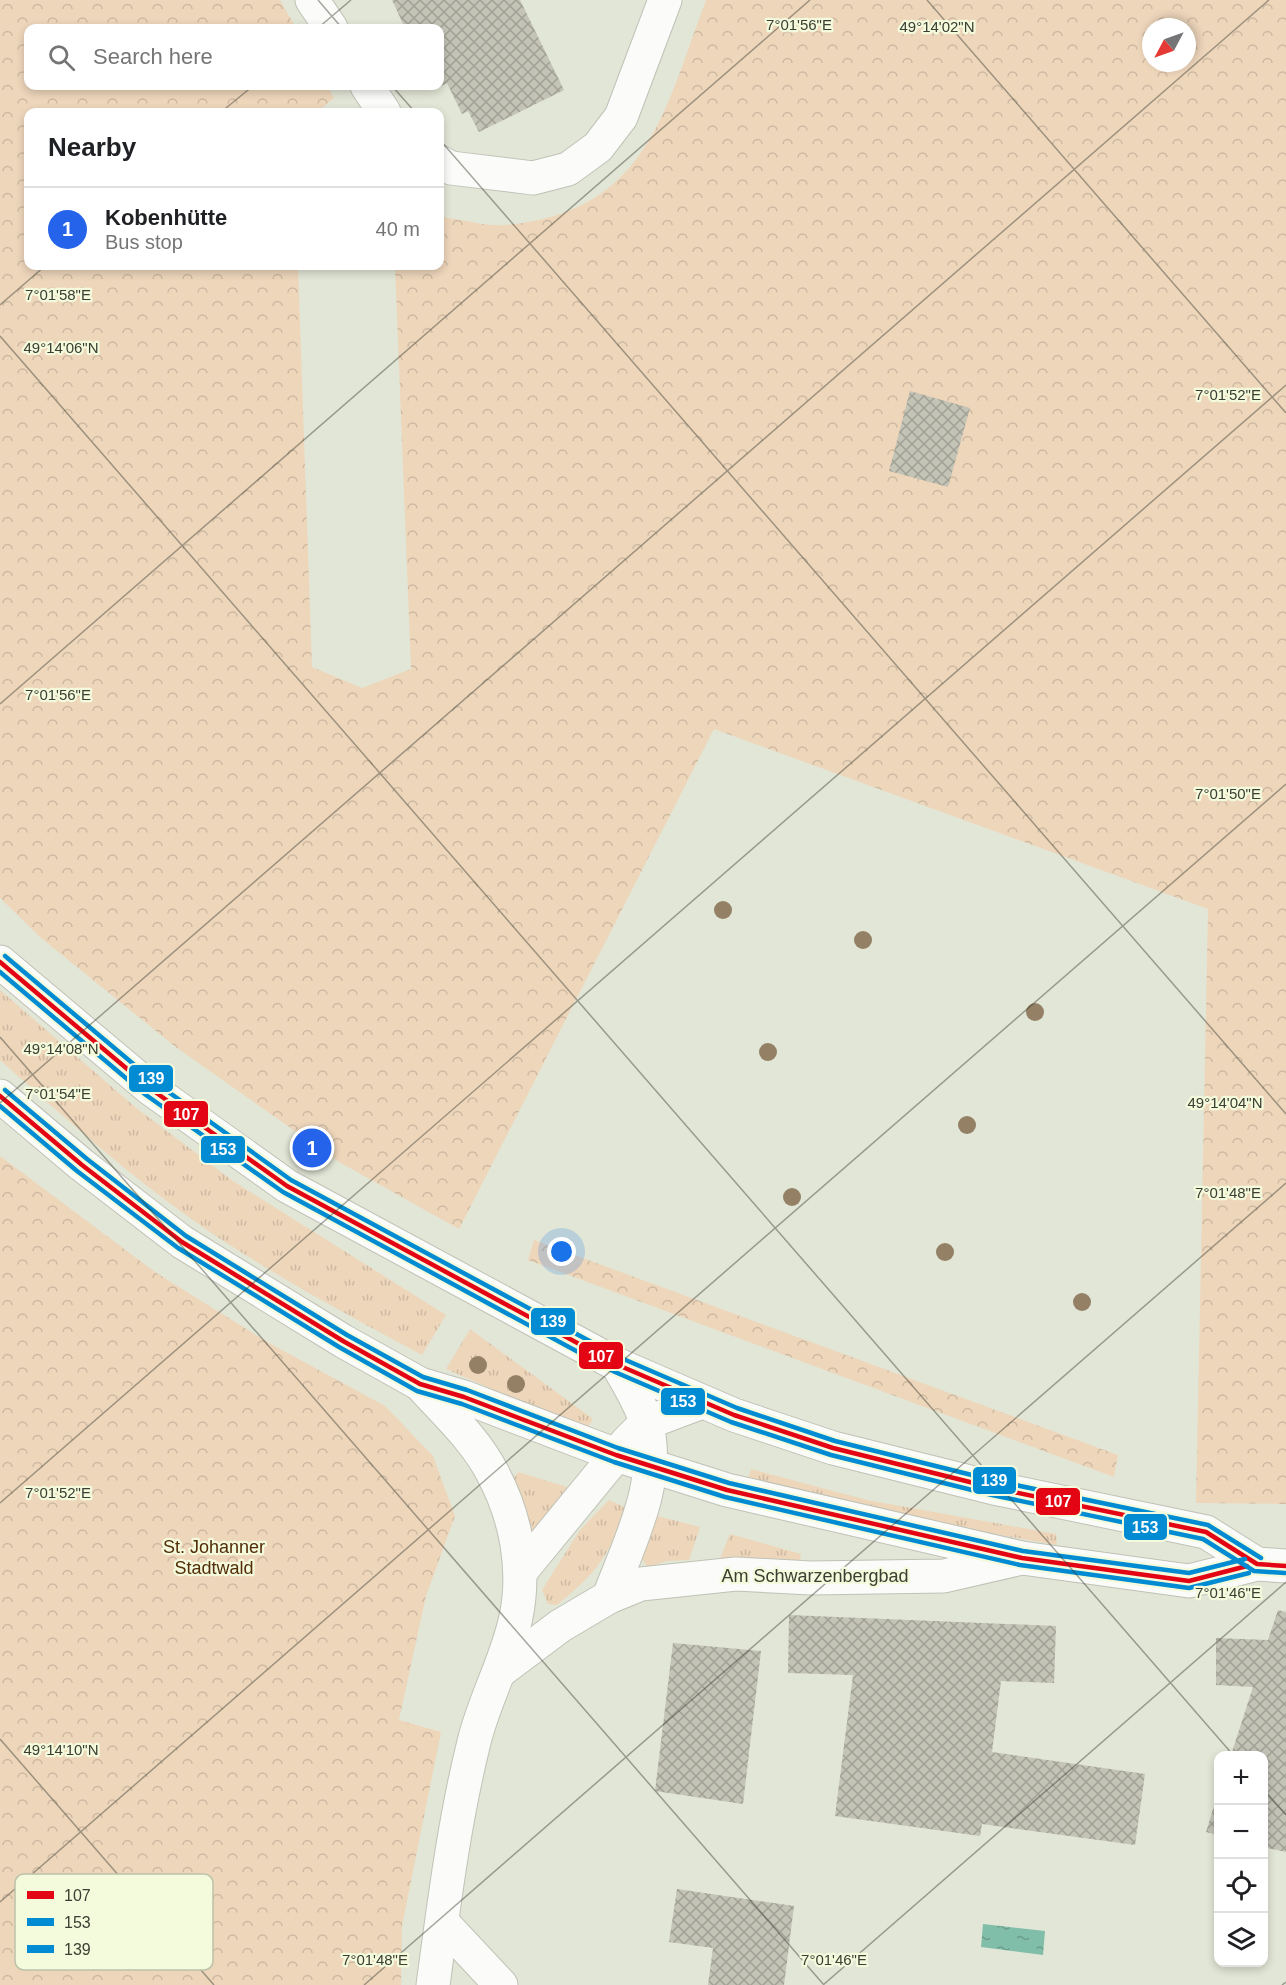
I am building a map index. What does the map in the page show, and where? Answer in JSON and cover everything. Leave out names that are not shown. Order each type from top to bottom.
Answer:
[{"type":"street","points":[[312,0],[327,24]]},
{"type":"street","points":[[444,164],[451,168],[533,178],[568,168],[598,147],[621,117],[665,0]]},
{"type":"street","points":[[370,90],[381,108]]},
{"type":"street","points":[[0,962],[151,1089],[278,1180],[319,1205],[478,1288],[618,1365],[702,1402],[833,1448],[994,1488],[1206,1532],[1271,1565]]},
{"type":"street","points":[[0,1096],[82,1165],[182,1242],[343,1341],[420,1384],[464,1397],[651,1467],[736,1492],[1022,1558],[1189,1581],[1271,1565]]},
{"type":"street","points":[[609,1597],[638,1519],[651,1467],[646,1423],[618,1365]]},
{"type":"street","points":[[420,1384],[469,1439],[492,1472],[509,1513],[522,1570],[516,1618],[500,1671],[475,1739],[458,1809],[433,1985]]},
{"type":"street","points":[[522,1570],[616,1455],[646,1423],[702,1402]]},
{"type":"street","name":"Am Schwarzenbergbad","points":[[500,1671],[560,1626],[609,1597],[641,1584],[698,1576],[944,1576],[1022,1558]]},
{"type":"street","points":[[442,1922],[501,1985]]},
{"type":"green space","points":[[0,0],[280,0],[294,24],[24,24],[24,90],[329,90],[334,98],[322,108],[24,108],[24,270],[298,270],[312,667],[362,688],[411,669],[395,270],[444,270],[444,216],[484,224],[506,225],[553,216],[591,200],[620,178],[643,150],[661,117],[677,81],[706,0],[1286,0],[1286,1504],[1196,1503],[1208,909],[714,729],[459,1229],[339,1162],[177,1048],[41,938],[0,898]]},
{"type":"green space","points":[[0,990],[135,1107],[233,1181],[446,1315],[422,1355],[308,1292],[224,1241],[146,1185],[72,1124],[0,1060]]},
{"type":"green space","name":"St. Johanner Stadtwald","points":[[0,1156],[155,1272],[269,1343],[385,1406],[433,1456],[455,1516],[426,1596],[399,1720],[441,1732],[402,1926],[401,1985],[0,1985]]},
{"type":"green space","points":[[534,1240],[1118,1455],[1114,1477],[528,1260]]},
{"type":"green space","points":[[470,1329],[593,1419],[586,1430],[446,1369]]},
{"type":"green space","points":[[751,1469],[867,1500],[1056,1534],[1057,1545],[865,1511],[747,1482]]},
{"type":"green space","points":[[518,1472],[567,1487],[531,1536],[514,1478]]},
{"type":"green space","points":[[609,1500],[624,1507],[607,1552],[592,1573],[571,1594],[557,1605],[548,1604],[542,1590],[580,1530]]},
{"type":"green space","points":[[657,1516],[700,1527],[689,1560],[667,1561],[647,1567],[642,1558]]},
{"type":"green space","points":[[730,1534],[801,1554],[800,1561],[720,1559]]},
{"type":"water","points":[[983,1924],[1045,1931],[1043,1955],[981,1947]]},
{"type":"building","points":[[392,0],[520,0],[564,90],[479,132],[468,111],[462,114],[447,83],[444,84],[444,24],[403,24]]},
{"type":"building","points":[[910,391],[970,408],[948,487],[889,471]]},
{"type":"building","points":[[1278,1610],[1286,1612],[1286,1852],[1268,1848],[1268,1751],[1232,1751],[1253,1687],[1216,1685],[1216,1638],[1268,1640]]},
{"type":"building","points":[[789,1615],[1056,1626],[1054,1683],[1001,1681],[992,1752],[1145,1774],[1135,1845],[982,1824],[980,1836],[835,1816],[853,1675],[788,1673]]},
{"type":"building","points":[[673,1643],[761,1651],[743,1804],[655,1791]]},
{"type":"building","points":[[1214,1806],[1214,1834],[1206,1832]]},
{"type":"building","points":[[677,1889],[794,1906],[784,1985],[708,1985],[713,1948],[669,1942]]},
{"type":"transit line","name":"139","points":[[5,956],[156,1083],[291,1180],[621,1358],[737,1408],[835,1441],[996,1481],[1208,1525],[1261,1558]]},
{"type":"transit line","name":"107","points":[[0,962],[151,1089],[287,1186],[618,1365],[734,1415],[833,1448],[994,1488],[1206,1532],[1257,1564],[1286,1566]]},
{"type":"transit line","name":"153","points":[[0,972],[146,1095],[283,1192],[615,1372],[731,1422],[831,1455],[992,1495],[1203,1539],[1254,1571],[1285,1573]]},
{"type":"transit line","name":"139","points":[[5,1090],[87,1159],[186,1236],[347,1335],[423,1377],[467,1390],[618,1448],[729,1483],[1023,1551],[1189,1573],[1245,1559]]},
{"type":"transit line","name":"107","points":[[0,1096],[82,1165],[182,1242],[343,1341],[420,1384],[464,1397],[616,1455],[727,1490],[1022,1558],[1189,1581],[1247,1566]]},
{"type":"transit line","name":"153","points":[[0,1106],[77,1171],[178,1248],[339,1347],[417,1391],[462,1404],[614,1462],[725,1497],[1020,1565],[1189,1588],[1249,1573]]},
{"type":"place","name":"Kobenhütte","points":[[312,1148]]}]
